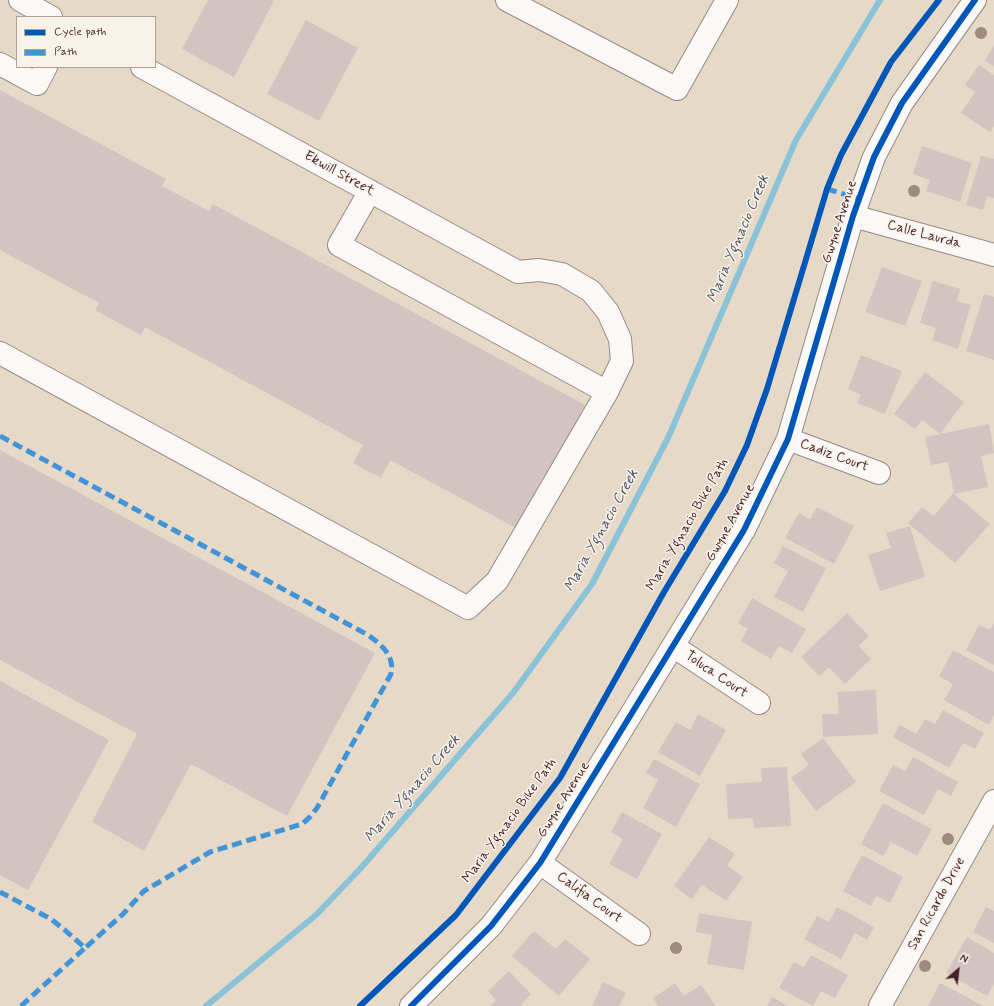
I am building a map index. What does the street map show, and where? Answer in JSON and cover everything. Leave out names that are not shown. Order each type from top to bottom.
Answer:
[{"type":"street","points":[[20,0],[49,16]]},
{"type":"street","points":[[507,0],[677,89],[727,0]]},
{"type":"street","name":"Gwyne Avenue","points":[[412,1006],[491,926],[540,862],[744,530],[788,439],[853,216],[874,157],[902,103],[975,0]]},
{"type":"street","points":[[0,64],[36,84],[45,68]]},
{"type":"street","name":"Ekwill Street","points":[[0,353],[468,608],[497,581],[607,392],[622,361],[620,339],[608,312],[591,291],[562,274],[539,270],[518,272],[144,68]]},
{"type":"street","points":[[370,191],[339,245],[607,392]]},
{"type":"street","name":"Calle Laurda","points":[[853,216],[994,255]]},
{"type":"street","name":"Cadiz Court","points":[[788,439],[879,473]]},
{"type":"street","name":"Toluca Court","points":[[674,646],[759,703]]},
{"type":"street","name":"San Ricardo Drive","points":[[880,1006],[994,801]]},
{"type":"street","name":"Califia Court","points":[[540,862],[639,934]]},
{"type":"building","points":[[208,0],[274,1],[234,77],[182,49]]},
{"type":"building","points":[[306,20],[358,48],[319,121],[267,94]]},
{"type":"building","points":[[994,45],[994,66],[985,61]]},
{"type":"building","points":[[979,65],[994,75],[994,126],[990,132],[961,113],[975,92],[965,85]]},
{"type":"building","points":[[0,90],[166,179],[162,186],[209,211],[213,204],[585,405],[518,529],[390,460],[381,478],[353,463],[363,445],[145,327],[141,335],[95,310],[99,303],[0,250]]},
{"type":"building","points":[[922,146],[972,163],[960,202],[926,191],[930,180],[913,174]]},
{"type":"building","points":[[981,156],[994,159],[994,198],[987,196],[983,210],[966,205]]},
{"type":"building","points":[[882,267],[922,281],[905,326],[865,312]]},
{"type":"building","points":[[933,281],[960,289],[957,301],[971,305],[958,349],[932,340],[936,328],[920,323]]},
{"type":"building","points":[[984,294],[994,297],[994,360],[966,351]]},
{"type":"building","points":[[861,355],[902,371],[885,414],[857,403],[861,395],[848,389]]},
{"type":"building","points":[[925,372],[964,402],[940,434],[922,420],[915,429],[894,414]]},
{"type":"building","points":[[989,424],[994,453],[981,456],[988,487],[954,494],[948,462],[931,465],[925,437]]},
{"type":"building","points":[[0,450],[375,653],[287,816],[191,764],[144,851],[92,822],[137,734],[0,660]]},
{"type":"building","points":[[953,493],[990,524],[955,563],[908,523],[922,507],[934,516]]},
{"type":"building","points":[[817,507],[854,526],[834,564],[785,538],[799,513],[810,519]]},
{"type":"building","points":[[910,526],[925,577],[880,591],[868,555],[891,548],[886,533]]},
{"type":"building","points":[[783,546],[826,568],[803,612],[774,597],[788,571],[774,563]]},
{"type":"building","points":[[752,598],[806,629],[792,653],[779,646],[771,659],[741,641],[748,629],[738,623]]},
{"type":"building","points":[[847,613],[869,636],[859,646],[871,659],[845,684],[829,667],[819,676],[801,657]]},
{"type":"building","points":[[994,623],[994,665],[966,650],[979,625],[990,630]]},
{"type":"building","points":[[953,650],[994,672],[994,715],[989,725],[944,700],[953,684],[939,676]]},
{"type":"building","points":[[0,681],[109,740],[28,890],[0,875]]},
{"type":"building","points":[[876,690],[878,734],[823,737],[822,714],[839,714],[837,692]]},
{"type":"building","points":[[943,710],[984,733],[975,749],[963,743],[949,768],[893,737],[900,725],[916,734],[925,719],[935,724]]},
{"type":"building","points":[[698,714],[726,730],[700,776],[658,752],[676,722],[690,730]]},
{"type":"building","points":[[823,738],[856,782],[816,811],[791,778],[809,765],[801,754]]},
{"type":"building","points":[[913,757],[958,782],[951,796],[938,789],[924,815],[879,791],[893,765],[905,771]]},
{"type":"building","points":[[654,759],[700,784],[676,827],[643,808],[658,780],[646,773]]},
{"type":"building","points":[[787,767],[791,826],[754,828],[753,818],[728,819],[726,784],[762,782],[761,768]]},
{"type":"building","points":[[883,803],[932,829],[917,856],[891,842],[883,856],[861,844]]},
{"type":"building","points":[[622,812],[662,834],[637,879],[609,864],[623,839],[611,832]]},
{"type":"building","points":[[709,837],[735,854],[727,865],[743,877],[726,901],[702,885],[692,899],[674,886]]},
{"type":"building","points":[[862,855],[903,877],[890,903],[876,896],[871,906],[843,891]]},
{"type":"building","points":[[837,907],[874,927],[867,940],[855,933],[841,959],[804,939],[817,916],[829,922]]},
{"type":"building","points":[[986,907],[994,911],[994,943],[973,932]]},
{"type":"building","points":[[699,913],[752,922],[744,970],[707,964],[712,935],[696,932]]},
{"type":"building","points":[[534,931],[556,949],[565,939],[590,959],[559,996],[512,956]]},
{"type":"building","points":[[967,937],[994,953],[994,984],[987,996],[946,973]]},
{"type":"building","points":[[811,955],[848,975],[835,998],[821,991],[813,1006],[779,988],[794,962],[804,967]]},
{"type":"building","points":[[509,971],[531,994],[521,1004],[523,1006],[490,1006],[496,1000],[488,991]]},
{"type":"building","points":[[603,982],[626,993],[619,1006],[592,1006]]},
{"type":"building","points":[[675,983],[684,996],[701,985],[716,1006],[658,1006],[653,998]]},
{"type":"building","points":[[940,983],[984,1006],[928,1006]]},
{"type":"building","points":[[772,997],[788,1006],[767,1006]]},
{"type":"waterway","name":"Maria Ygnacio Creek","points":[[206,1006],[316,915],[360,869],[513,693],[592,584],[668,438],[796,140],[880,0]]},
{"type":"marked path","points":[[827,189],[859,199]]},
{"type":"marked path","points":[[0,436],[368,635],[378,643],[389,656],[392,668],[391,674],[317,808],[302,824],[210,852],[144,891],[123,914],[85,948],[51,919],[0,892]]},
{"type":"marked path","points":[[21,1006],[85,948]]},
{"type":"cycle path","name":"Maria Ygnacio Bike Path","points":[[360,1006],[456,915],[560,778],[664,592],[725,491],[747,445],[767,389],[827,189],[841,155],[891,62],[939,0]]},
{"type":"cycle path","points":[[411,1006],[491,926],[540,863],[744,530],[788,439],[853,216],[874,157],[902,103],[975,0]]}]
